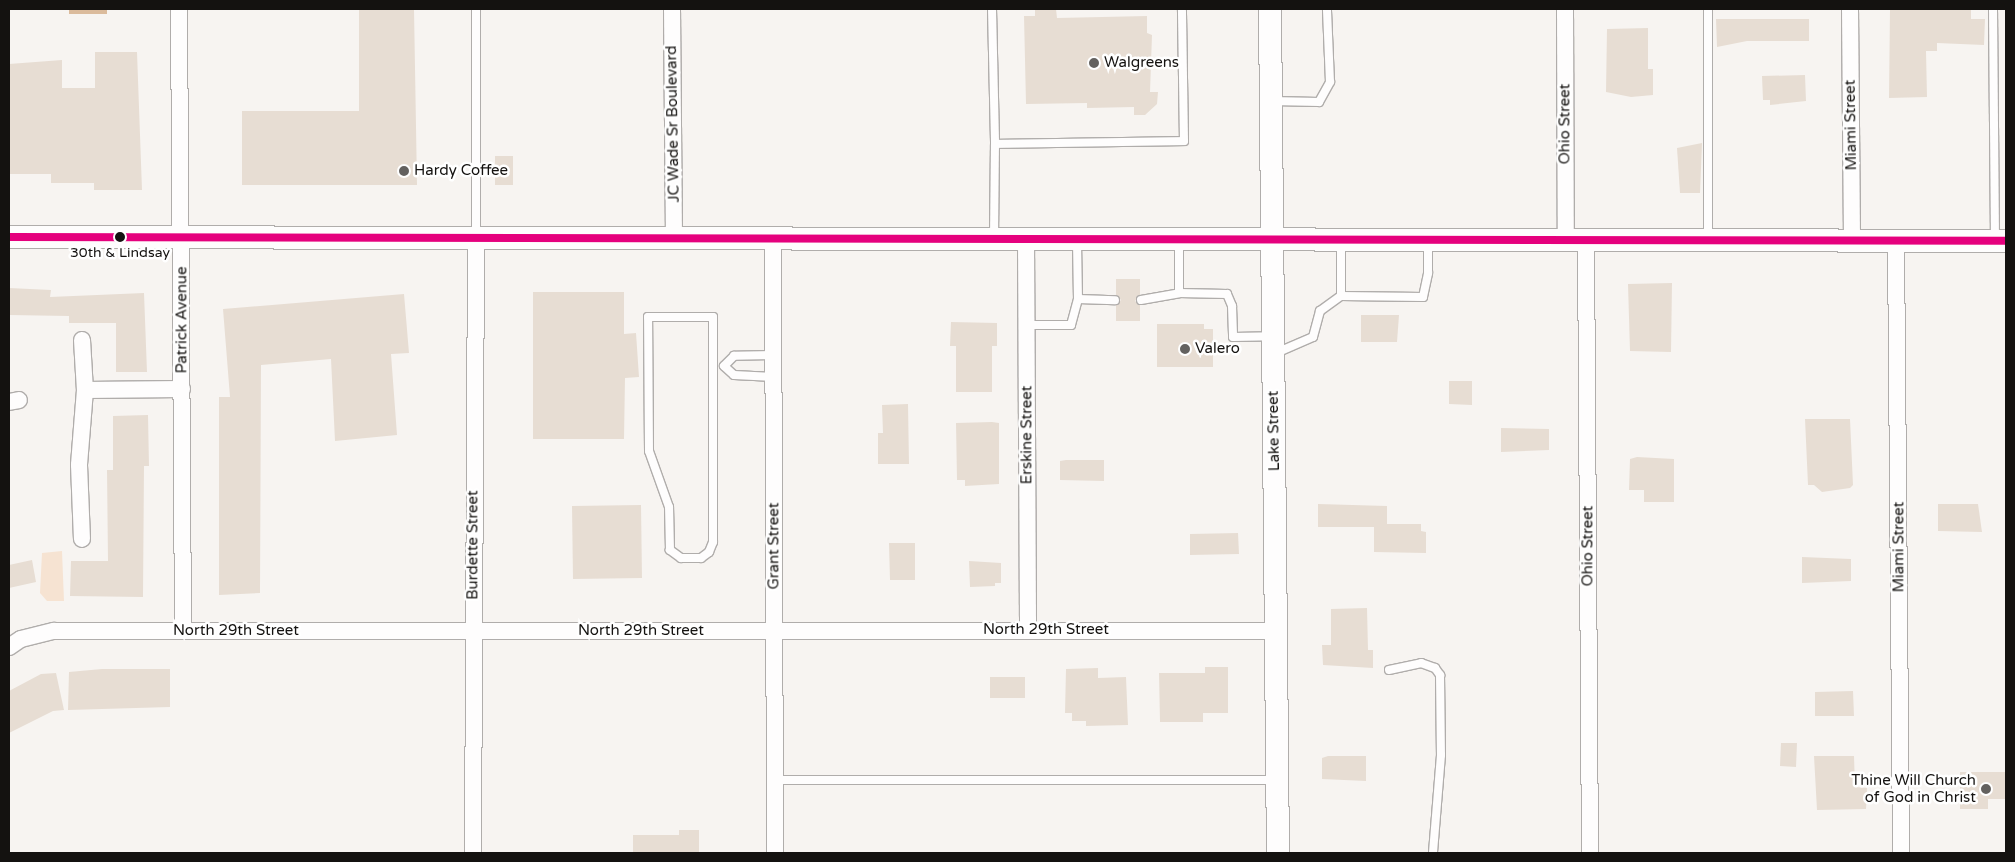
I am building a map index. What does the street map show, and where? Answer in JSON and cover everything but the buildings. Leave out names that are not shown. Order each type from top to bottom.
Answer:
[{"type":"main road","name":"Lake Street","points":[[1270,9],[1278,853]]},
{"type":"main road","points":[[9,237],[2001,241]]},
{"type":"street","name":"Patrick Avenue","points":[[179,9],[182,236],[183,631]]},
{"type":"street","name":"JC Wade Sr Boulevard","points":[[672,9],[674,239]]},
{"type":"street","name":"Ohio Street","points":[[1565,9],[1576,240],[1590,853]]},
{"type":"street","name":"Miami Street","points":[[1850,9],[1852,241]]},
{"type":"street","name":"Burdette Street","points":[[473,853],[472,631],[476,238]]},
{"type":"street","name":"Grant Street","points":[[773,239],[775,853]]},
{"type":"street","name":"Erskine Street","points":[[1026,240],[1028,630]]},
{"type":"street","name":"Miami Street","points":[[1896,241],[1901,853]]},
{"type":"street","points":[[82,340],[85,390],[79,465],[82,539]]},
{"type":"street","points":[[85,390],[182,389]]},
{"type":"street","name":"North 29th Street","points":[[9,647],[22,639],[43,632],[1277,631]]},
{"type":"lane","points":[[476,9],[476,238]]},
{"type":"lane","points":[[992,9],[995,144],[994,240]]},
{"type":"lane","points":[[995,144],[1184,141],[1182,9]]},
{"type":"lane","points":[[1271,101],[1320,102],[1330,82],[1327,9]]},
{"type":"lane","points":[[1708,9],[1708,241]]},
{"type":"lane","points":[[1993,9],[2001,241]]},
{"type":"lane","points":[[1026,325],[1072,325],[1078,299],[1077,240]]},
{"type":"lane","points":[[1179,240],[1180,293]]},
{"type":"lane","points":[[1341,240],[1341,296]]},
{"type":"lane","points":[[1141,300],[1180,293],[1227,294],[1232,306],[1233,337],[1273,345],[1313,337],[1320,310],[1341,296],[1423,297],[1428,273],[1428,240]]},
{"type":"lane","points":[[1078,299],[1115,300]]},
{"type":"lane","points":[[648,317],[713,317],[713,366],[713,542],[709,552],[701,558],[681,558],[670,550],[669,507],[649,451],[648,317]]},
{"type":"lane","points":[[724,366],[734,356],[774,355]]},
{"type":"lane","points":[[713,366],[724,366],[734,375],[774,377]]},
{"type":"lane","points":[[1389,670],[1421,663],[1435,668],[1440,675],[1441,755],[1434,853]]},
{"type":"lane","points":[[775,780],[1277,780]]},
{"type":"shaded area","points":[[69,9],[107,9],[107,14],[69,14]]},
{"type":"shaded area","points":[[62,551],[64,601],[47,601],[40,593],[42,553]]},
{"type":"transit line","points":[[9,237],[2006,241]]},
{"type":"place","name":"Walgreens","points":[[1094,63]]},
{"type":"place","name":"Hardy Coffee","points":[[404,171]]},
{"type":"place","name":"30th & Lindsay","points":[[120,237]]},
{"type":"place","name":"Valero","points":[[1185,349]]},
{"type":"place","name":"Thine Will Church of God in Christ","points":[[1986,789]]}]
